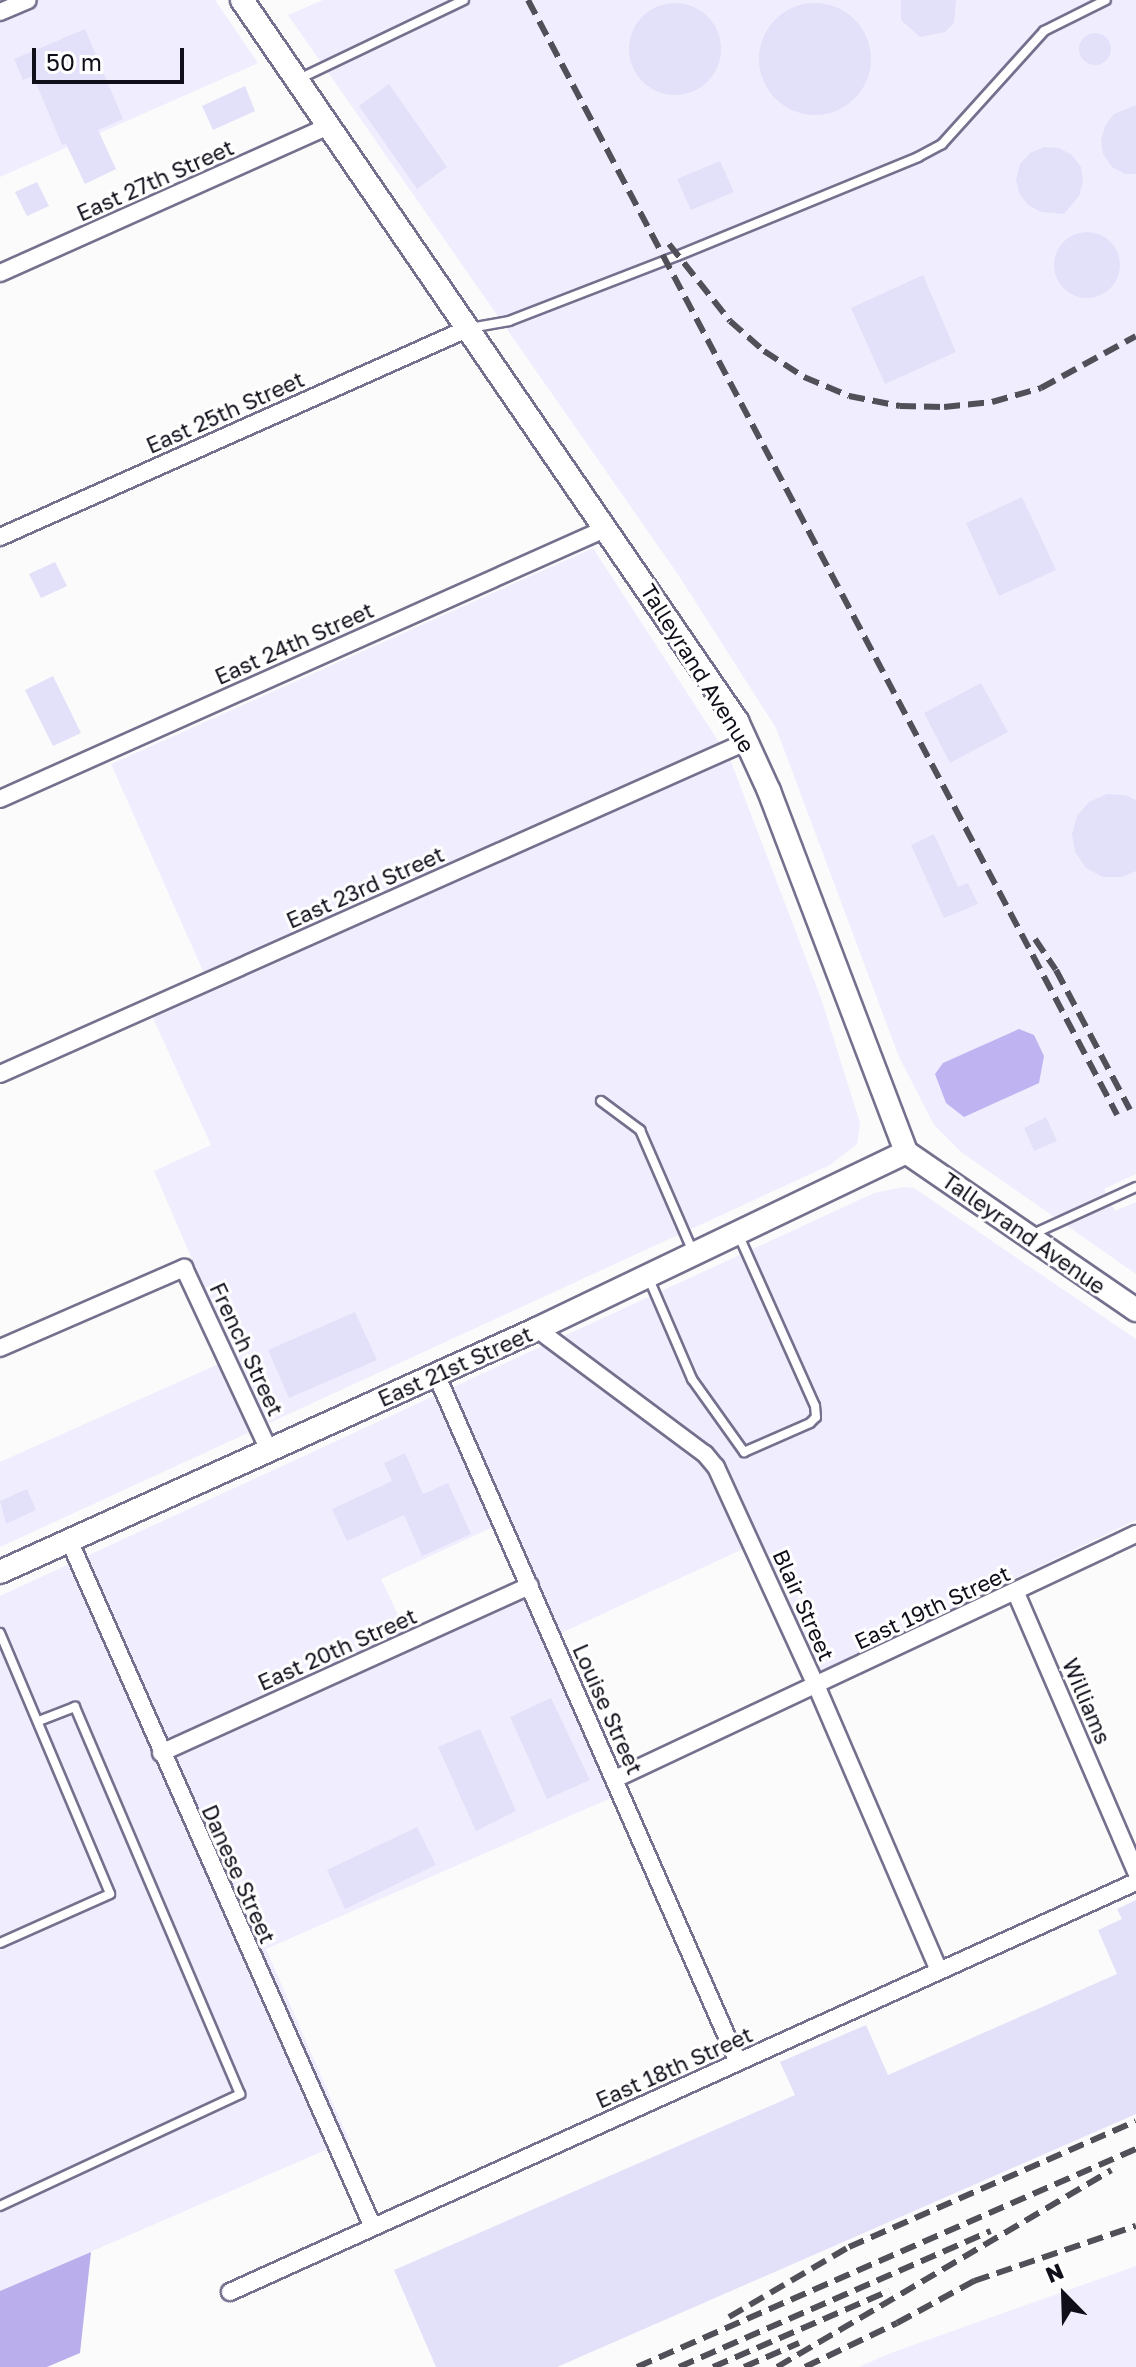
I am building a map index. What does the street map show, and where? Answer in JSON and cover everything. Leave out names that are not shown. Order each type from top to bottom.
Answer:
[{"type":"street","points":[[0,12],[28,0]]},
{"type":"street","name":"Talleyrand Avenue","points":[[242,0],[607,528],[748,741],[906,1152],[1136,1310]]},
{"type":"street","name":"East 27th Street","points":[[0,273],[329,126]]},
{"type":"street","name":"East 25th Street","points":[[0,537],[469,328]]},
{"type":"street","name":"East 24th Street","points":[[0,799],[607,528]]},
{"type":"street","name":"East 23rd Street","points":[[0,1074],[748,741]]},
{"type":"street","name":"East 21st Street","points":[[0,1572],[537,1329],[906,1152]]},
{"type":"street","name":"French Street","points":[[0,1348],[184,1268],[269,1450]]},
{"type":"street","name":"Blair Street","points":[[537,1329],[705,1454],[716,1467],[816,1685],[939,1971]]},
{"type":"street","name":"Louise Street","points":[[436,1374],[738,2062]]},
{"type":"street","name":"East 19th Street","points":[[615,1779],[1136,1534]]},
{"type":"street","name":"Danese Street","points":[[69,1540],[372,2225]]},
{"type":"street","name":"East 20th Street","points":[[161,1753],[530,1586]]},
{"type":"street","name":"Williams","points":[[1016,1593],[1136,1871]]},
{"type":"street","name":"East 18th Street","points":[[230,2292],[372,2225],[1136,1882]]},
{"type":"lane","points":[[296,80],[464,0]]},
{"type":"lane","points":[[469,328],[523,315],[918,157],[942,144],[1044,31],[1106,0]]},
{"type":"lane","points":[[601,1101],[640,1130],[694,1254]]},
{"type":"lane","points":[[1029,1236],[1136,1187]]},
{"type":"lane","points":[[648,1277],[692,1379],[716,1417],[744,1452],[810,1423],[816,1417],[815,1406],[738,1234]]},
{"type":"lane","points":[[0,1633],[110,1894],[0,1943]]},
{"type":"lane","points":[[0,2206],[240,2094],[75,1707],[39,1721]]},
{"type":"shaded area","points":[[0,0],[215,0],[258,63],[0,177]]},
{"type":"shaded area","points":[[323,0],[1136,0],[1136,1174],[1104,1189],[1115,1211],[1136,1202],[1136,1274],[961,1152],[934,1125],[899,1057],[776,728],[679,576],[288,15]]},
{"type":"shaded area","points":[[593,548],[730,759],[821,998],[860,1123],[857,1144],[830,1165],[0,1547],[0,1462],[234,1357],[154,1171],[211,1145],[152,1016],[211,989],[111,764]]},
{"type":"shaded area","points":[[1019,1029],[1034,1035],[1044,1056],[1039,1083],[964,1117],[946,1103],[935,1074],[943,1063]]},
{"type":"shaded area","points":[[914,1188],[1136,1339],[1136,1520],[807,1678],[743,1549],[546,1640],[611,1798],[266,1949],[349,2140],[0,2291],[0,1596],[874,1193]],"holes":[[[495,1526],[527,1596],[413,1646],[381,1579]]]},
{"type":"shaded area","points":[[91,2252],[80,2353],[47,2367],[0,2367],[0,2291]]},
{"type":"shaded area","points":[[1136,2266],[1136,2367],[859,2367],[888,2354]]},
{"type":"building","points":[[901,0],[956,0],[954,23],[945,32],[920,37],[901,20]]},
{"type":"building","points":[[675,3],[693,6],[708,16],[718,31],[721,49],[718,67],[708,82],[693,92],[675,95],[657,92],[642,82],[632,67],[629,49],[632,31],[642,16],[657,6]]},
{"type":"building","points":[[815,3],[836,8],[854,20],[866,38],[871,59],[866,80],[854,98],[836,110],[815,115],[794,110],[776,98],[764,80],[759,59],[764,38],[776,20],[794,8]]},
{"type":"building","points":[[85,29],[123,119],[98,130],[116,169],[85,184],[66,144],[62,145],[33,76],[23,80],[14,59]]},
{"type":"building","points":[[1095,33],[1106,38],[1111,49],[1106,60],[1095,65],[1084,60],[1079,49],[1084,38]]},
{"type":"building","points":[[389,84],[447,167],[417,189],[359,106]]},
{"type":"building","points":[[245,86],[255,111],[213,130],[202,106]]},
{"type":"building","points":[[1136,105],[1136,174],[1125,174],[1112,167],[1103,154],[1101,140],[1105,126],[1114,114]]},
{"type":"building","points":[[1044,147],[1059,148],[1072,155],[1081,167],[1083,182],[1079,196],[1064,214],[1041,212],[1028,205],[1019,193],[1016,179],[1020,164],[1030,153]]},
{"type":"building","points":[[720,161],[734,192],[691,210],[677,179]]},
{"type":"building","points":[[37,182],[49,206],[27,216],[15,192]]},
{"type":"building","points":[[1087,232],[1100,234],[1110,242],[1118,252],[1118,278],[1110,288],[1100,296],[1087,298],[1074,296],[1064,288],[1056,278],[1054,265],[1056,252],[1064,242],[1074,234]]},
{"type":"building","points":[[923,275],[956,352],[885,384],[851,308]]},
{"type":"building","points":[[1022,497],[1056,570],[999,596],[966,523]]},
{"type":"building","points":[[55,562],[67,586],[41,598],[29,574]]},
{"type":"building","points":[[53,676],[81,733],[53,746],[25,690]]},
{"type":"building","points":[[981,683],[1008,732],[950,763],[924,713]]},
{"type":"building","points":[[1107,794],[1126,795],[1136,800],[1136,871],[1122,877],[1103,877],[1086,868],[1075,852],[1072,834],[1077,816],[1089,802]]},
{"type":"building","points":[[934,834],[958,887],[968,883],[978,904],[944,918],[911,845]]},
{"type":"building","points":[[1046,1117],[1057,1141],[1034,1151],[1024,1128]]},
{"type":"building","points":[[355,1312],[377,1360],[289,1398],[268,1350]]},
{"type":"building","points":[[405,1453],[423,1494],[448,1483],[471,1534],[422,1556],[404,1515],[347,1541],[332,1509],[392,1481],[384,1463]]},
{"type":"building","points":[[27,1489],[36,1510],[6,1524],[0,1501]]},
{"type":"building","points":[[551,1698],[590,1780],[547,1799],[510,1717]]},
{"type":"building","points":[[480,1729],[516,1811],[476,1831],[438,1747]]},
{"type":"building","points":[[417,1827],[436,1865],[345,1909],[327,1870]]},
{"type":"building","points":[[1136,1900],[1136,2114],[557,2367],[436,2367],[394,2270],[795,2095],[780,2062],[866,2025],[888,2075],[1117,1974],[1098,1930],[1122,1919],[1117,1909]]},
{"type":"railway","points":[[528,0],[1117,1115]]},
{"type":"railway","points":[[669,244],[730,321],[764,351],[804,377],[849,396],[900,406],[944,407],[992,402],[1041,388],[1136,336]]},
{"type":"railway","points":[[1035,939],[1056,970],[1130,1110]]},
{"type":"railway","points":[[729,2317],[849,2247],[1136,2121]]},
{"type":"railway","points":[[637,2367],[1136,2149]]},
{"type":"railway","points":[[777,2367],[1111,2170]]},
{"type":"railway","points":[[805,2367],[897,2323],[974,2281],[1136,2226]]},
{"type":"railway","points":[[679,2367],[991,2231]]},
{"type":"railway","points":[[713,2367],[889,2291]]},
{"type":"railway","points":[[744,2367],[799,2343]]}]
